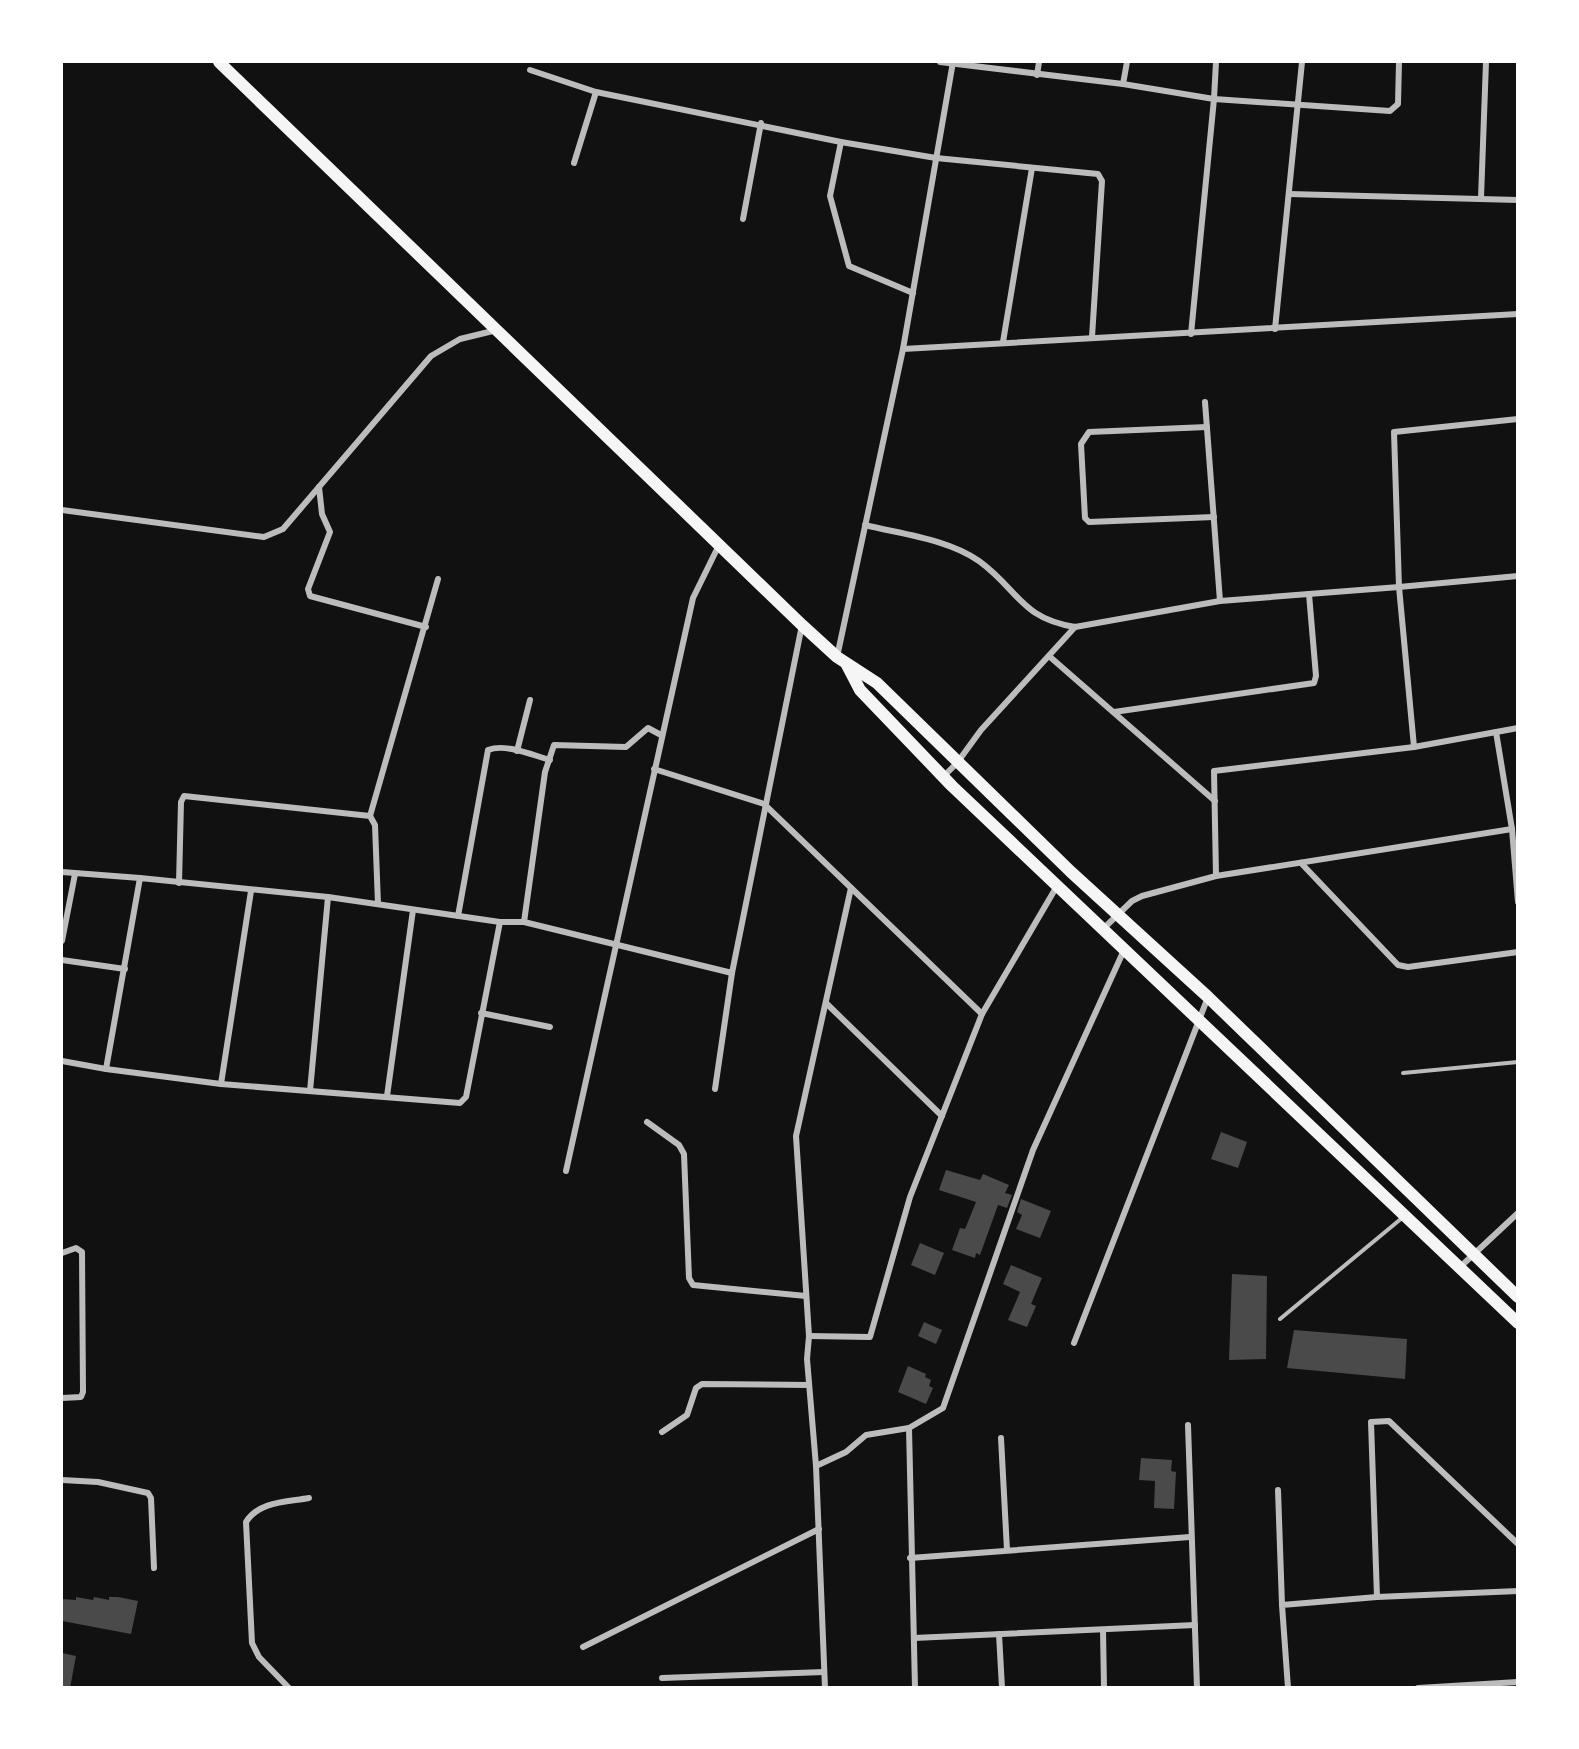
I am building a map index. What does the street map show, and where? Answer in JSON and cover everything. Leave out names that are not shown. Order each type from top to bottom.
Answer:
[{"type":"main road","points":[[219,62],[802,625],[842,660],[877,683],[957,763],[1208,997],[1518,1297]]},
{"type":"main road","points":[[842,660],[860,690],[943,777],[1198,1022],[1518,1323]]},
{"type":"street","points":[[940,62],[1123,84],[1214,99],[1298,106],[1393,110],[1398,104],[1399,62]]},
{"type":"street","points":[[1037,75],[1039,62]]},
{"type":"street","points":[[1123,84],[1127,62]]},
{"type":"street","points":[[1191,334],[1216,62]]},
{"type":"street","points":[[1275,329],[1302,62]]},
{"type":"street","points":[[1481,198],[1486,62]]},
{"type":"street","points":[[842,660],[865,525],[903,349],[953,63]]},
{"type":"street","points":[[530,70],[596,92],[761,123],[841,142],[936,158],[1095,172],[1101,177],[1092,337]]},
{"type":"street","points":[[574,163],[596,92]]},
{"type":"street","points":[[743,219],[761,123]]},
{"type":"street","points":[[841,142],[830,196],[849,266],[913,293]]},
{"type":"street","points":[[1003,342],[1032,168]]},
{"type":"street","points":[[1289,194],[1518,200]]},
{"type":"street","points":[[903,349],[1518,314]]},
{"type":"street","points":[[62,510],[264,537],[284,529],[431,356],[460,339],[497,330]]},
{"type":"street","points":[[1205,402],[1220,602]]},
{"type":"street","points":[[1414,747],[1399,587],[1394,432],[1518,419]]},
{"type":"street","points":[[1207,427],[1089,432],[1081,444],[1085,518],[1089,522],[1214,517]]},
{"type":"street","points":[[319,487],[322,514],[330,532],[308,589],[310,596],[426,627]]},
{"type":"street","points":[[865,525],[946,546],[978,561],[1031,612],[1051,623],[1075,627],[1220,602],[1518,576]]},
{"type":"street","points":[[566,1171],[693,598],[719,544]]},
{"type":"street","points":[[378,904],[375,825],[370,816],[438,579]]},
{"type":"street","points":[[1114,712],[1314,683],[1316,676],[1309,594]]},
{"type":"street","points":[[715,1089],[732,973],[764,804],[802,625]]},
{"type":"street","points":[[943,777],[957,763],[981,730],[1075,627]]},
{"type":"street","points":[[1049,656],[1215,801]]},
{"type":"street","points":[[517,751],[530,700]]},
{"type":"street","points":[[524,922],[545,772],[554,745],[626,747],[648,728],[661,735]]},
{"type":"street","points":[[1216,876],[1214,771],[1414,747],[1518,728]]},
{"type":"street","points":[[1496,732],[1512,829],[1518,902]]},
{"type":"street","points":[[458,916],[487,753],[494,748],[517,751],[549,760]]},
{"type":"street","points":[[654,769],[764,804],[982,1014]]},
{"type":"street","points":[[179,883],[181,802],[184,796],[370,816]]},
{"type":"street","points":[[1103,930],[1117,914],[1142,896],[1216,876],[1512,829]]},
{"type":"street","points":[[1301,863],[1398,965],[1408,967],[1518,952]]},
{"type":"street","points":[[62,872],[328,897],[500,922],[524,922],[732,973]]},
{"type":"street","points":[[62,941],[75,874]]},
{"type":"street","points":[[105,1069],[140,878]]},
{"type":"street","points":[[809,1336],[870,1337],[910,1197],[982,1014],[1057,886]]},
{"type":"street","points":[[825,1688],[816,1466],[809,1385],[809,1336],[796,1136],[851,888]]},
{"type":"street","points":[[221,1084],[251,891]]},
{"type":"street","points":[[310,1091],[328,897]]},
{"type":"street","points":[[387,1096],[413,910]]},
{"type":"street","points":[[62,1061],[221,1084],[455,1103],[464,1101],[500,922]]},
{"type":"street","points":[[816,1466],[846,1452],[866,1436],[909,1428],[943,1408],[1034,1150],[1124,950]]},
{"type":"street","points":[[62,960],[125,969]]},
{"type":"street","points":[[1074,1343],[1208,997]]},
{"type":"street","points":[[826,1003],[942,1116]]},
{"type":"street","points":[[481,1013],[550,1027]]},
{"type":"street","points":[[647,1122],[679,1145],[684,1154],[689,1278],[693,1285],[806,1296]]},
{"type":"street","points":[[1459,1268],[1518,1213]]},
{"type":"street","points":[[62,1253],[79,1248],[82,1252],[83,1392],[81,1396],[62,1398]]},
{"type":"street","points":[[662,1432],[687,1415],[696,1388],[702,1384],[809,1385]]},
{"type":"street","points":[[1377,1597],[1371,1422],[1389,1421],[1518,1544]]},
{"type":"street","points":[[1188,1425],[1190,1537],[1197,1688]]},
{"type":"street","points":[[909,1428],[910,1558],[915,1688]]},
{"type":"street","points":[[1001,1438],[1007,1550]]},
{"type":"street","points":[[62,1480],[98,1482],[148,1493],[151,1498],[154,1568]]},
{"type":"street","points":[[1278,1490],[1282,1605],[1288,1688]]},
{"type":"street","points":[[289,1688],[259,1656],[252,1643],[246,1522],[251,1514],[263,1506],[309,1498]]},
{"type":"street","points":[[583,1647],[819,1529]]},
{"type":"street","points":[[910,1558],[1190,1537]]},
{"type":"street","points":[[1282,1605],[1377,1597],[1518,1591]]},
{"type":"street","points":[[914,1638],[1195,1625]]},
{"type":"street","points":[[1103,1630],[1104,1688]]},
{"type":"street","points":[[999,1634],[1002,1688]]},
{"type":"street","points":[[662,1678],[824,1672]]},
{"type":"street","points":[[1418,1688],[1518,1682]]},
{"type":"lane","points":[[1403,1073],[1518,1062]]},
{"type":"lane","points":[[1280,1319],[1404,1216]]},
{"type":"building","points":[[1221,1132],[1247,1142],[1238,1168],[1211,1159]]},
{"type":"building","points":[[946,1170],[980,1180],[983,1174],[1009,1185],[1005,1193],[1012,1195],[1007,1208],[998,1205],[980,1255],[976,1253],[975,1258],[952,1250],[960,1228],[965,1229],[976,1202],[939,1190]]},
{"type":"building","points":[[1021,1199],[1051,1211],[1040,1238],[1016,1229],[1022,1215],[1017,1212]]},
{"type":"building","points":[[920,1243],[944,1253],[935,1275],[911,1265]]},
{"type":"building","points":[[1011,1265],[1042,1278],[1031,1304],[1036,1306],[1027,1327],[1008,1320],[1020,1292],[1003,1284]]},
{"type":"building","points":[[1232,1274],[1267,1276],[1266,1359],[1229,1360]]},
{"type":"building","points":[[924,1322],[942,1330],[936,1344],[918,1336]]},
{"type":"building","points":[[1294,1330],[1407,1339],[1405,1379],[1287,1368]]},
{"type":"building","points":[[908,1366],[926,1374],[925,1377],[931,1380],[929,1386],[933,1388],[926,1404],[898,1392]]},
{"type":"building","points":[[1141,1458],[1172,1460],[1171,1471],[1176,1472],[1174,1509],[1154,1508],[1155,1481],[1139,1480]]},
{"type":"building","points":[[76,1597],[109,1600],[109,1597],[118,1597],[138,1601],[131,1634],[62,1621],[62,1599],[76,1600]]},
{"type":"building","points":[[62,1653],[76,1656],[70,1688],[62,1688]]}]
